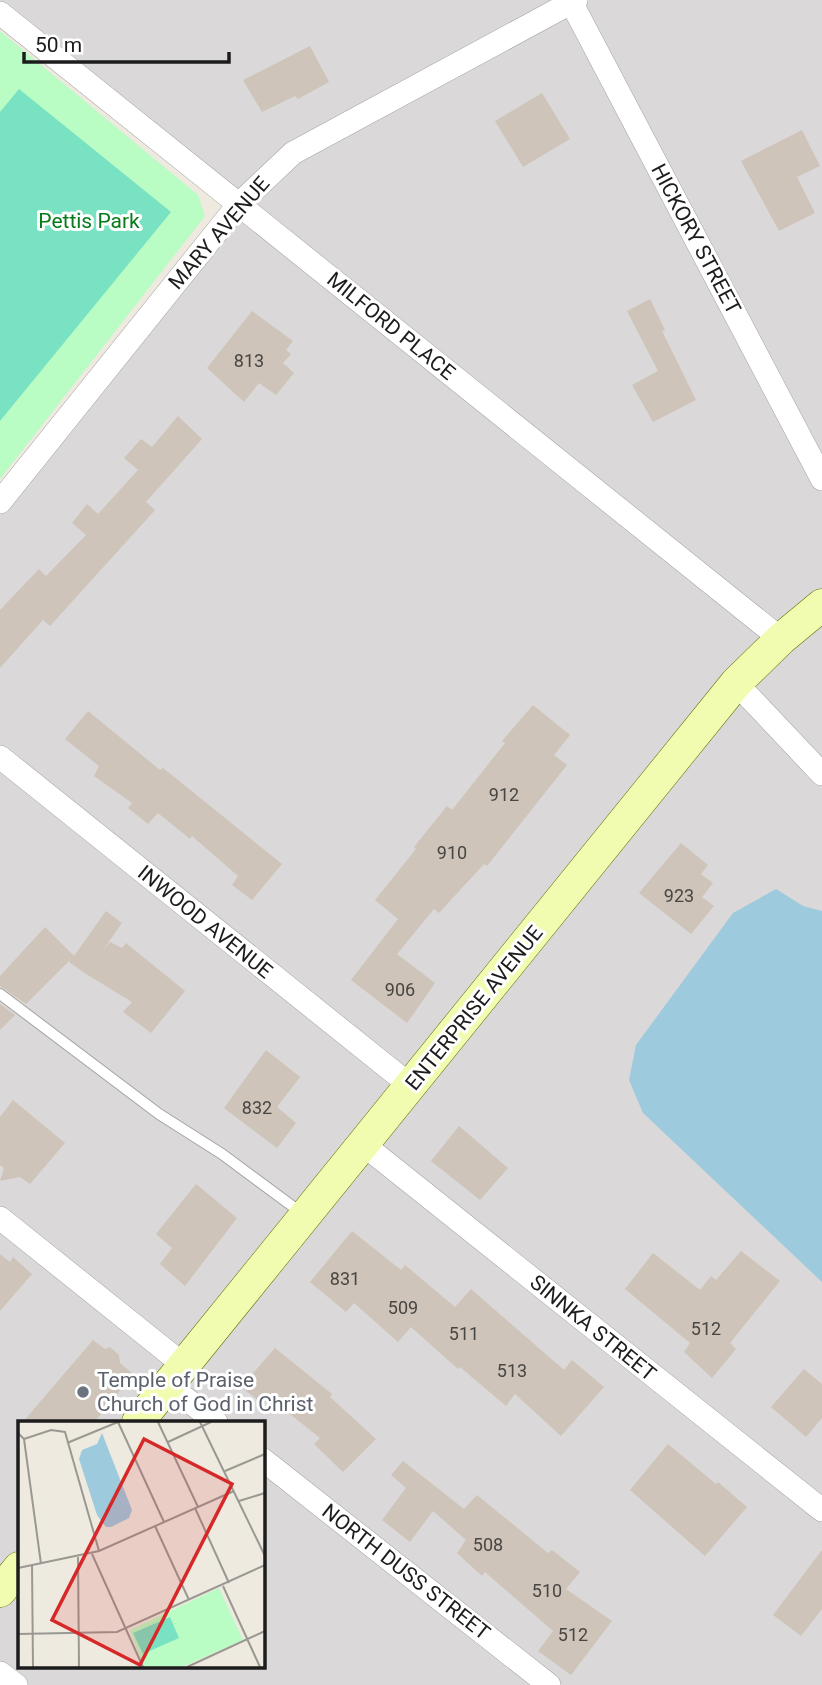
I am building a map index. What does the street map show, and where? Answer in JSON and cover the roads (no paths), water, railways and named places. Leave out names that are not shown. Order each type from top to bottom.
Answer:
[{"type":"street","name":"MARY AVENUE","points":[[0,502],[239,204],[293,153],[572,1]]},
{"type":"street","name":"HICKORY STREET","points":[[572,1],[822,479]]},
{"type":"street","name":"MILFORD PLACE","points":[[0,13],[781,639]]},
{"type":"street","name":"ENTERPRISE AVENUE","points":[[140,1421],[736,683],[781,639],[822,605]]},
{"type":"street","points":[[736,683],[822,774]]},
{"type":"street","name":"INWOOD AVENUE","points":[[0,757],[411,1086]]},
{"type":"street","name":"SINNKA STREET","points":[[364,1145],[822,1510]]},
{"type":"street","points":[[0,1218],[177,1376],[214,1421]]},
{"type":"street","name":"NORTH DUSS STREET","points":[[264,1461],[549,1685]]},
{"type":"street","points":[[0,1591],[18,1569]]},
{"type":"street","points":[[0,1673],[16,1685]]},
{"type":"lane","points":[[0,993],[159,1114],[222,1154],[306,1216]]},
{"type":"water","points":[[776,889],[803,906],[822,911],[822,1282],[643,1113],[629,1080],[636,1045],[733,913]]},
{"type":"place","name":"Temple of Praise Church of God in Christ","points":[[83,1392]]},
{"type":"park label","name":"Pettis Park","points":[[89,221]]}]
